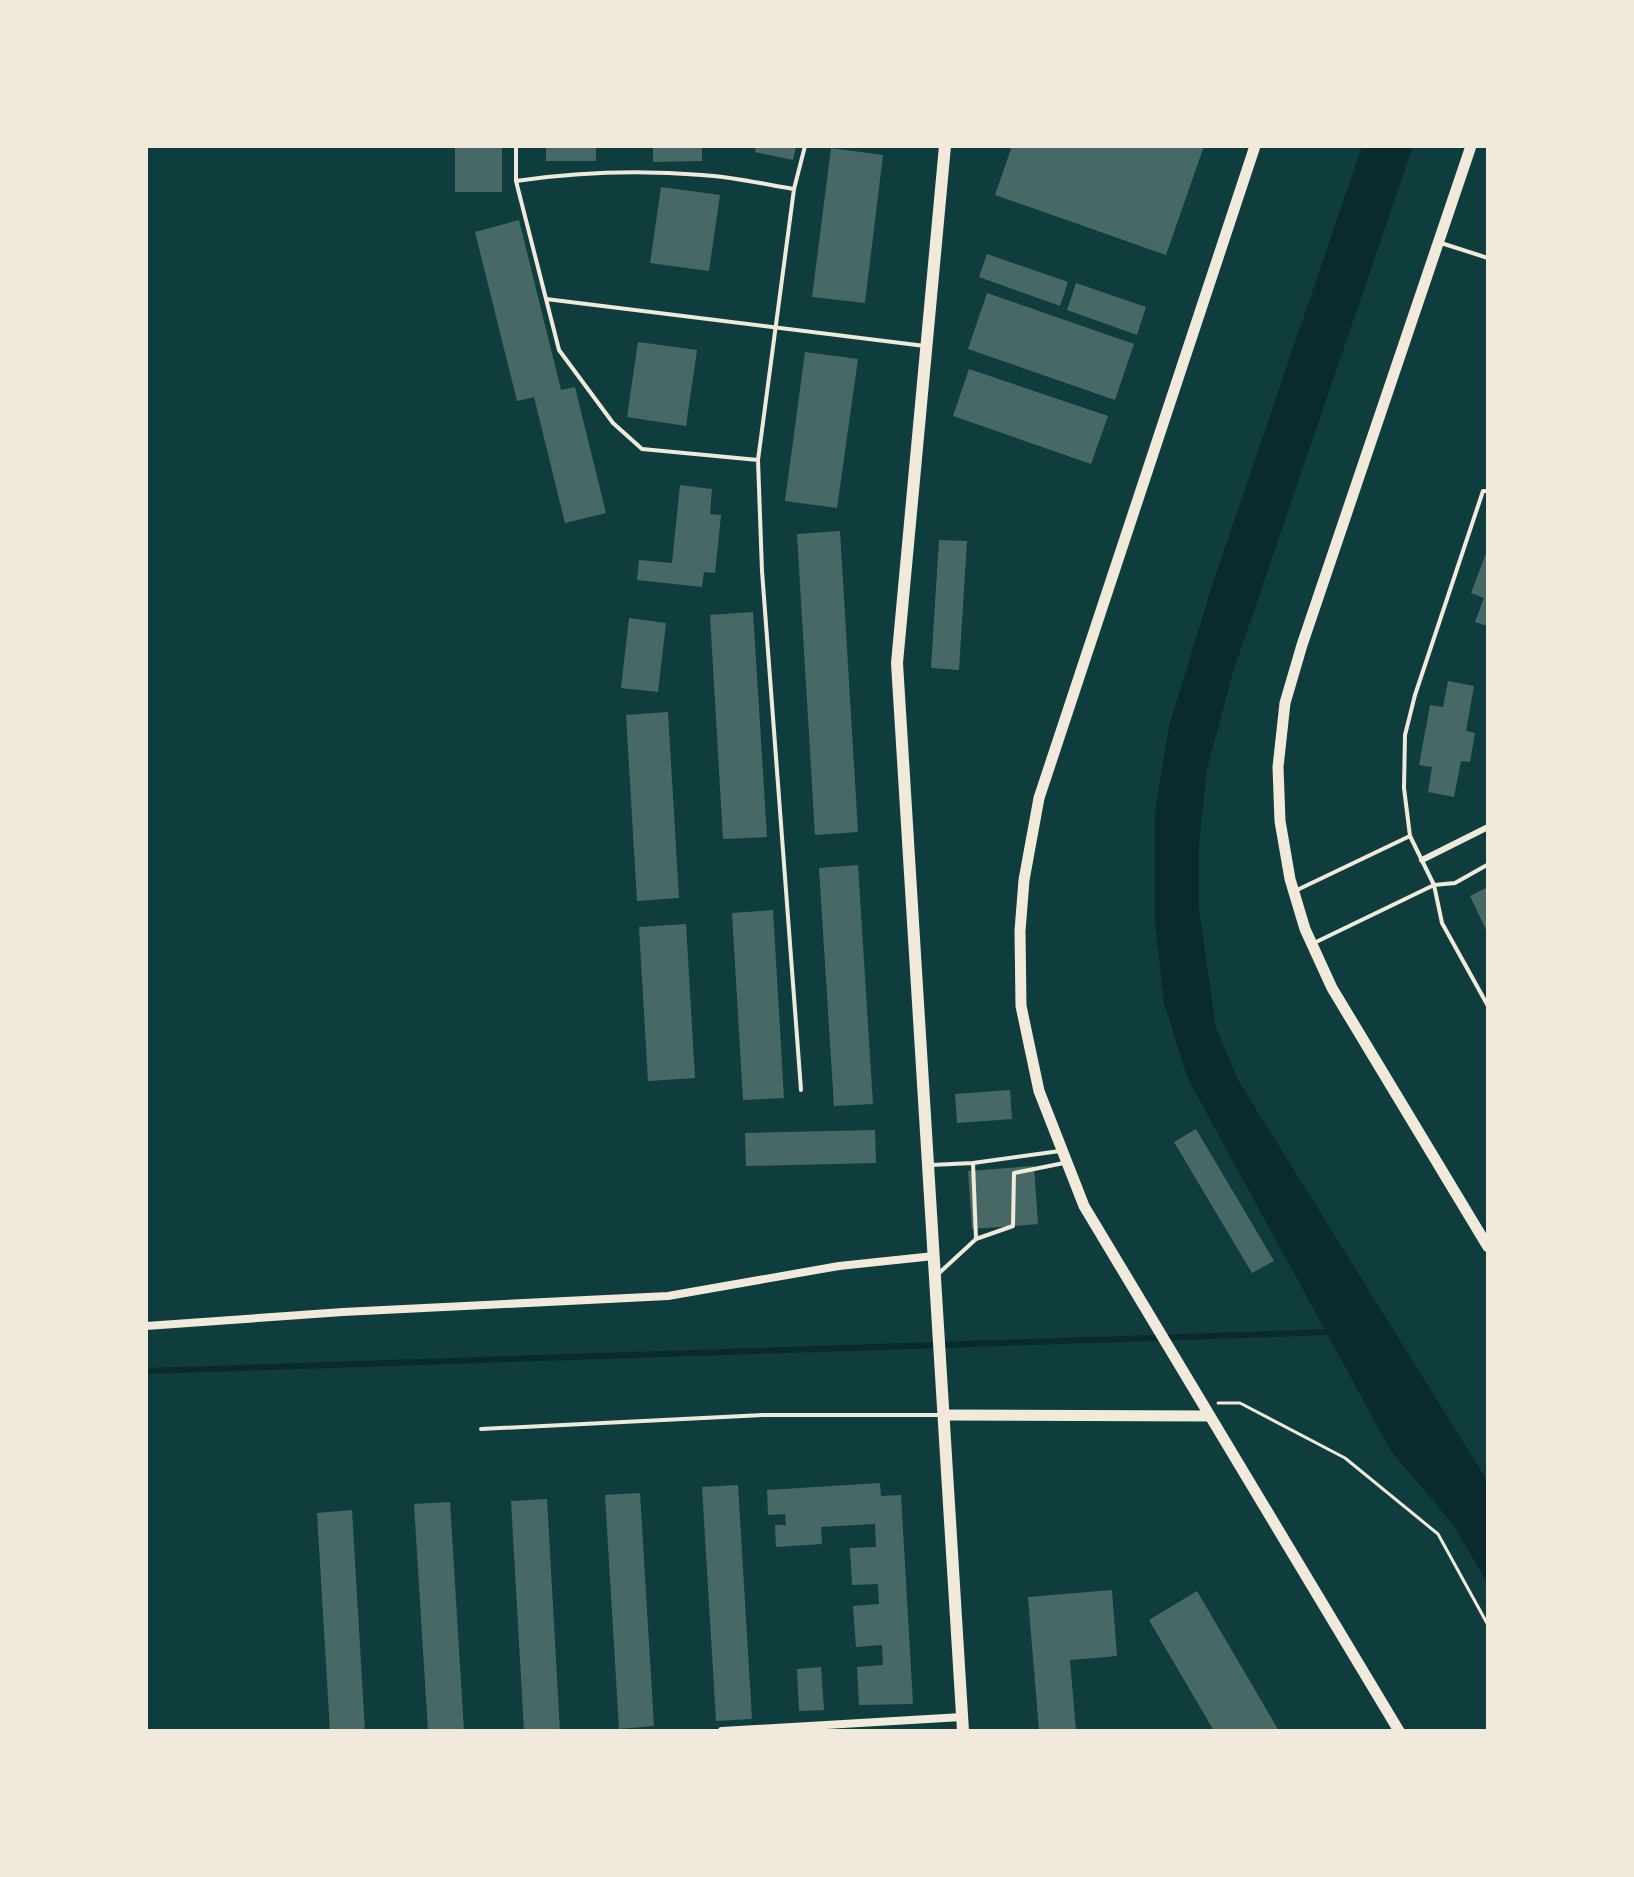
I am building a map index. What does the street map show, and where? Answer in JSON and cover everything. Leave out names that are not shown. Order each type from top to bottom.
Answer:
[{"type":"main road","points":[[945,146],[897,663],[963,1731]]},
{"type":"street","points":[[1255,146],[1039,798],[1024,880],[1020,931],[1021,1006],[1039,1091],[1084,1206],[1399,1731]]},
{"type":"street","points":[[1471,146],[1302,645],[1285,703],[1278,767],[1280,821],[1294,892],[1312,944],[1332,988],[1488,1247]]},
{"type":"street","points":[[1422,860],[1488,827]]},
{"type":"street","points":[[146,1326],[343,1312],[668,1296],[839,1266],[934,1256]]},
{"type":"street","points":[[944,1415],[1210,1416]]},
{"type":"street","points":[[722,1731],[962,1717]]},
{"type":"lane","points":[[516,146],[516,181],[559,350],[613,423],[642,449],[758,460]]},
{"type":"lane","points":[[801,1090],[763,586],[758,460],[794,189],[805,146]]},
{"type":"lane","points":[[516,181],[617,171],[704,175],[794,189]]},
{"type":"lane","points":[[1439,242],[1488,258]]},
{"type":"lane","points":[[546,299],[927,346]]},
{"type":"lane","points":[[1488,491],[1483,491],[1415,695],[1405,735],[1404,788],[1410,836],[1434,885],[1442,923],[1488,1006]]},
{"type":"lane","points":[[1294,892],[1410,836]]},
{"type":"lane","points":[[1312,944],[1434,885],[1455,883],[1487,865]]},
{"type":"lane","points":[[928,1165],[1065,1156]]},
{"type":"lane","points":[[935,1276],[976,1239],[1013,1226],[1014,1173],[1065,1156]]},
{"type":"lane","points":[[973,1163],[976,1239]]},
{"type":"lane","points":[[481,1429],[763,1415],[944,1415]]},
{"type":"path","points":[[1202,1403],[1240,1403],[1345,1458],[1438,1534],[1488,1625]]},
{"type":"water","points":[[1362,146],[1413,146],[1233,672],[1207,769],[1199,844],[1199,909],[1216,1028],[1238,1080],[1488,1482],[1488,1584],[1452,1523],[1391,1451],[1188,1079],[1164,1003],[1155,922],[1155,812],[1169,726],[1213,583]]},
{"type":"building","points":[[455,146],[502,146],[502,192],[455,192]]},
{"type":"building","points":[[546,146],[596,146],[596,161],[546,161]]},
{"type":"building","points":[[653,146],[702,146],[702,161],[653,162]]},
{"type":"building","points":[[756,146],[796,146],[793,160],[755,152]]},
{"type":"building","points":[[1012,146],[1204,146],[1166,255],[995,195]]},
{"type":"building","points":[[831,148],[883,155],[865,303],[812,297]]},
{"type":"building","points":[[661,187],[720,195],[709,271],[650,263]]},
{"type":"building","points":[[519,220],[561,390],[575,387],[606,513],[565,523],[534,397],[517,401],[475,232]]},
{"type":"building","points":[[987,254],[1068,282],[1060,306],[979,277]]},
{"type":"building","points":[[1076,283],[1146,307],[1137,335],[1067,310]]},
{"type":"building","points":[[987,293],[1134,344],[1115,400],[968,349]]},
{"type":"building","points":[[638,342],[697,350],[686,426],[627,417]]},
{"type":"building","points":[[805,352],[858,359],[837,508],[785,501]]},
{"type":"building","points":[[969,369],[1108,416],[1091,464],[953,416]]},
{"type":"building","points":[[680,485],[712,489],[710,514],[721,515],[715,573],[704,572],[702,587],[637,580],[639,560],[672,563]]},
{"type":"building","points":[[840,531],[858,832],[815,835],[797,534]]},
{"type":"building","points":[[939,540],[967,541],[959,670],[931,668]]},
{"type":"building","points":[[1488,548],[1488,626],[1475,622],[1484,598],[1471,593]]},
{"type":"building","points":[[753,612],[767,837],[723,839],[710,615]]},
{"type":"building","points":[[629,618],[666,623],[658,692],[621,688]]},
{"type":"building","points":[[1448,681],[1474,686],[1466,731],[1475,733],[1470,762],[1461,761],[1454,797],[1428,792],[1432,767],[1419,765],[1430,705],[1443,707]]},
{"type":"building","points":[[668,712],[679,898],[637,901],[626,715]]},
{"type":"building","points":[[858,865],[873,1104],[834,1106],[819,868]]},
{"type":"building","points":[[1488,887],[1488,934],[1470,896]]},
{"type":"building","points":[[773,910],[784,1098],[743,1100],[732,913]]},
{"type":"building","points":[[686,924],[695,1078],[648,1081],[639,927]]},
{"type":"building","points":[[1010,1090],[1012,1119],[957,1123],[955,1094]]},
{"type":"building","points":[[1196,1129],[1274,1261],[1252,1273],[1174,1142]]},
{"type":"building","points":[[875,1130],[876,1163],[746,1166],[745,1133]]},
{"type":"building","points":[[1034,1166],[1038,1224],[972,1229],[968,1171]]},
{"type":"building","points":[[880,1483],[881,1496],[901,1495],[913,1704],[859,1705],[857,1667],[883,1665],[882,1645],[856,1647],[853,1606],[879,1604],[878,1584],[852,1585],[850,1548],[876,1547],[875,1524],[821,1527],[822,1544],[776,1547],[775,1525],[786,1525],[785,1514],[768,1515],[767,1490]]},
{"type":"building","points":[[738,1485],[752,1719],[716,1721],[702,1487]]},
{"type":"building","points":[[640,1493],[654,1726],[619,1729],[605,1495]]},
{"type":"building","points":[[547,1499],[560,1731],[524,1731],[511,1501]]},
{"type":"building","points":[[450,1502],[464,1731],[428,1731],[414,1504]]},
{"type":"building","points":[[352,1510],[365,1731],[330,1731],[317,1513]]},
{"type":"building","points":[[1112,1590],[1117,1656],[1070,1660],[1076,1731],[1039,1731],[1028,1597]]},
{"type":"building","points":[[1197,1591],[1279,1731],[1214,1731],[1149,1620]]},
{"type":"building","points":[[821,1667],[824,1710],[799,1711],[797,1669]]},
{"type":"waterway","points":[[146,1371],[1334,1332]]}]
